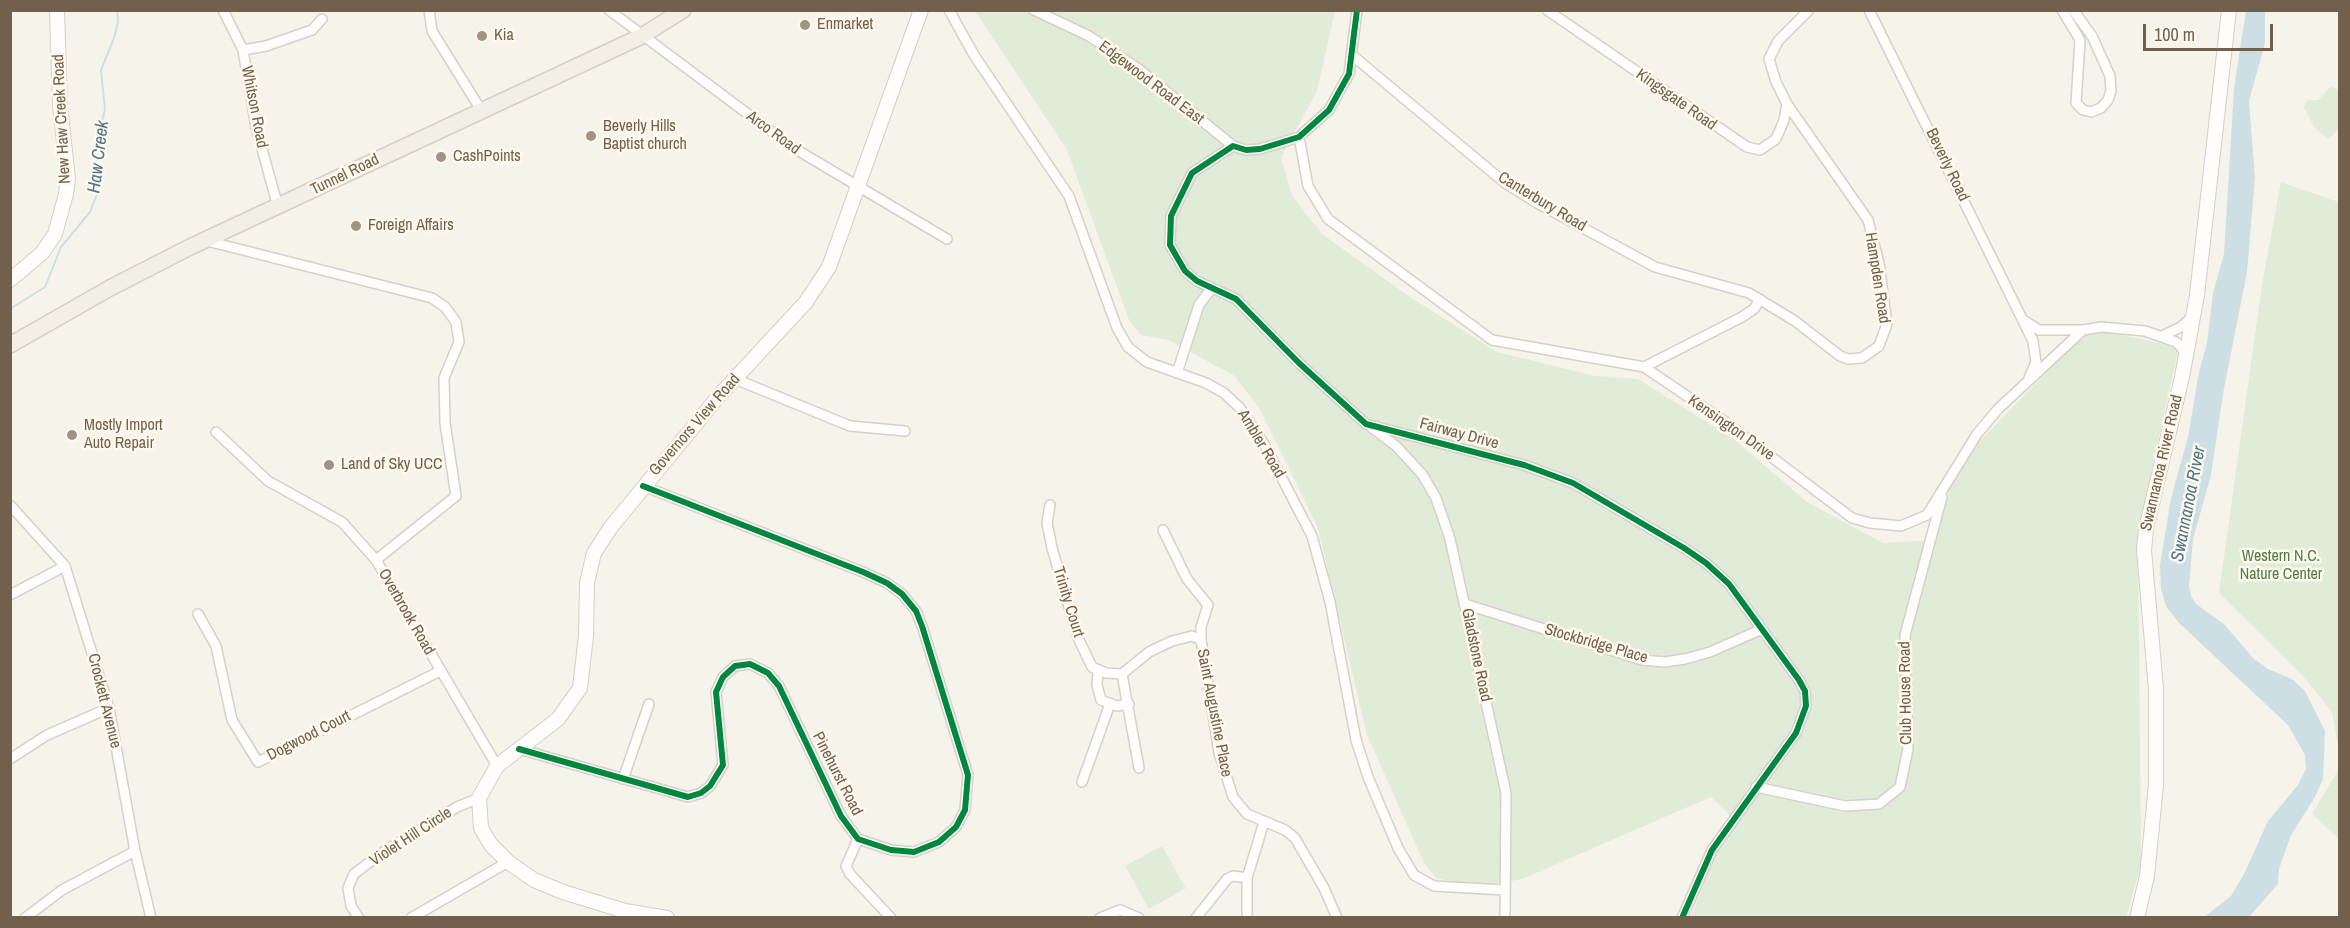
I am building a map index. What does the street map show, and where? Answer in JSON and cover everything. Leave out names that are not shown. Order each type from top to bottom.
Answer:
[{"type":"main road","name":"Tunnel Road","points":[[10,345],[110,288],[204,240],[642,36],[683,10]]},
{"type":"street","name":"New Haw Creek Road","points":[[10,280],[42,252],[55,234],[66,194],[68,179],[60,106],[57,10]]},
{"type":"street","name":"Whitson Road","points":[[223,10],[243,50],[256,127],[278,207]]},
{"type":"street","points":[[429,10],[432,31],[481,110]]},
{"type":"street","name":"Arco Road","points":[[609,10],[792,147],[948,239]]},
{"type":"street","name":"Governors View Road","points":[[478,798],[497,766],[558,719],[580,688],[586,636],[587,583],[594,553],[643,486],[819,285],[842,237],[921,10]]},
{"type":"street","name":"Ambler Road","points":[[950,10],[974,55],[1069,196],[1116,328],[1128,347],[1147,362],[1224,393],[1240,408],[1264,444],[1312,536],[1330,602],[1356,740],[1368,777],[1398,848],[1414,874],[1434,886],[1504,890]]},
{"type":"street","name":"Edgewood Road East","points":[[1034,10],[1089,36],[1140,70],[1233,146]]},
{"type":"street","points":[[1233,146],[1246,150],[1260,149],[1299,137],[1329,110],[1348,74],[1358,10]]},
{"type":"street","name":"Kingsgate Road","points":[[1547,10],[1747,147],[1760,150],[1776,139],[1784,120],[1787,104]]},
{"type":"street","name":"Hampden Road","points":[[1760,298],[1848,359],[1862,358],[1874,352],[1886,332],[1879,263],[1868,220],[1787,104],[1776,82],[1769,59],[1778,41],[1809,10]]},
{"type":"street","name":"Beverly Road","points":[[1869,10],[2024,320],[2036,354],[2032,372],[2024,387]]},
{"type":"street","points":[[2062,10],[2077,30],[2080,40],[2076,103],[2083,110],[2091,112],[2101,108],[2108,100],[2111,91],[2110,76],[2092,36],[2073,10]]},
{"type":"street","name":"Swannanoa River Road","points":[[2137,918],[2147,876],[2156,785],[2156,688],[2144,549],[2146,529],[2187,354],[2229,10]]},
{"type":"street","points":[[243,50],[266,46],[312,30],[322,19]]},
{"type":"street","name":"Canterbury Road","points":[[1352,55],[1505,183],[1537,203],[1655,267],[1760,298]]},
{"type":"street","name":"Kensington Drive","points":[[1299,137],[1308,186],[1328,219],[1492,340],[1644,367],[1724,421],[1852,518],[1870,523],[1911,524],[1927,515],[1977,434],[1998,409],[2083,330]]},
{"type":"street","name":"Fairway Drive","points":[[1233,146],[1192,173],[1171,216],[1169,231],[1173,251],[1185,271],[1210,289],[1236,299],[1299,363],[1366,424],[1524,465],[1573,483],[1706,563],[1729,584],[1760,630],[1799,680],[1804,691],[1806,706],[1796,733],[1712,850],[1682,918]]},
{"type":"street","name":"Overbrook Road","points":[[204,240],[432,298],[445,307],[456,322],[459,342],[444,378],[445,423],[456,496],[376,560],[497,766]]},
{"type":"street","points":[[1177,373],[1198,305],[1210,289]]},
{"type":"street","points":[[1644,367],[1742,317],[1754,309],[1760,298]]},
{"type":"street","points":[[2162,336],[2181,327],[2193,316]]},
{"type":"street","points":[[2024,320],[2039,330],[2083,330],[2101,327],[2162,336],[2176,342],[2187,354]]},
{"type":"street","points":[[735,379],[850,426],[905,431]]},
{"type":"street","name":"Gladstone Road","points":[[1366,424],[1396,446],[1430,484],[1450,540],[1506,793],[1505,918]]},
{"type":"street","points":[[216,432],[267,481],[342,522],[376,560]]},
{"type":"street","name":"Pinehurst Road","points":[[519,749],[688,797],[701,793],[710,786],[723,765],[716,692],[723,676],[735,666],[750,664],[768,673],[779,686],[841,816],[858,838],[891,850],[914,852],[939,842],[956,826],[965,810],[968,775],[916,611],[902,594],[887,583],[643,486]]},
{"type":"street","name":"Club House Road","points":[[1756,788],[1845,806],[1879,804],[1900,788],[1908,749],[1905,635],[1945,487]]},
{"type":"street","name":"Crockett Avenue","points":[[10,505],[65,566],[109,708],[135,851],[151,918]]},
{"type":"street","name":"Trinity Court","points":[[1050,505],[1047,523],[1052,548],[1078,638],[1092,667],[1098,670]]},
{"type":"street","name":"Saint Augustine Place","points":[[1163,530],[1187,579],[1204,597],[1208,605],[1201,640],[1217,743],[1228,784],[1239,806],[1247,814],[1285,830],[1295,838],[1324,888],[1337,918]]},
{"type":"street","points":[[10,594],[65,566]]},
{"type":"street","name":"Stockbridge Place","points":[[1465,604],[1642,660],[1665,662],[1685,659],[1710,652],[1760,630]]},
{"type":"street","name":"Dogwood Court","points":[[198,614],[216,646],[232,720],[258,762],[440,671]]},
{"type":"street","points":[[1128,704],[1110,704],[1101,700],[1098,693],[1098,670],[1122,674],[1149,652],[1172,640],[1192,636],[1201,640]]},
{"type":"street","points":[[1122,674],[1139,768]]},
{"type":"street","points":[[623,778],[649,704]]},
{"type":"street","points":[[1082,782],[1110,704]]},
{"type":"street","points":[[10,759],[47,735],[109,708]]},
{"type":"street","points":[[478,798],[481,828],[491,845],[508,862],[534,880],[628,914],[667,918]]},
{"type":"street","name":"Violet Hill Circle","points":[[359,918],[351,906],[348,888],[354,874],[404,839],[457,807],[478,798]]},
{"type":"street","points":[[1247,918],[1247,878],[1264,822]]},
{"type":"street","points":[[858,838],[846,866],[850,874],[891,918]]},
{"type":"street","points":[[25,918],[62,890],[135,851]]},
{"type":"street","points":[[411,918],[508,862]]},
{"type":"street","points":[[1196,918],[1227,879],[1233,876],[1247,878]]},
{"type":"street","points":[[1100,918],[1107,912],[1120,910],[1139,918]]},
{"type":"green space","points":[[975,11],[1335,11],[1317,91],[1281,157],[1292,196],[1322,234],[1410,297],[1497,352],[1595,376],[1638,379],[1735,440],[1807,502],[1883,543],[1935,540],[1951,485],[1978,443],[2076,342],[2097,330],[2179,347],[2138,532],[2141,866],[2126,917],[1691,917],[1713,860],[1737,822],[1711,797],[1522,879],[1494,884],[1459,883],[1436,878],[1424,863],[1367,735],[1318,528],[1259,407],[1233,375],[1168,340],[1141,335],[1129,320],[1067,150]]},
{"type":"green space","points":[[2331,86],[2339,90],[2339,129],[2328,139],[2314,127],[2304,107],[2308,100],[2318,100]]},
{"type":"green space","name":"Western N.C. Nature Center","points":[[2281,182],[2339,202],[2339,751],[2332,712],[2304,677],[2219,593],[2262,285]]},
{"type":"green space","points":[[2339,769],[2339,839],[2312,814]]},
{"type":"green space","points":[[1162,846],[1186,888],[1149,909],[1125,866]]},
{"type":"water","name":"Swannanoa River","points":[[2246,11],[2265,11],[2265,43],[2249,101],[2255,178],[2247,272],[2223,394],[2211,475],[2193,539],[2189,586],[2196,604],[2224,624],[2253,658],[2268,669],[2292,679],[2305,691],[2325,731],[2323,779],[2315,797],[2291,835],[2279,869],[2278,884],[2249,917],[2203,918],[2231,896],[2244,874],[2268,821],[2298,785],[2306,769],[2305,755],[2288,725],[2178,622],[2166,606],[2161,589],[2160,565],[2171,498],[2188,437],[2199,372],[2207,343],[2213,293],[2224,254],[2234,88]]},
{"type":"waterway","name":"Haw Creek","points":[[10,309],[45,287],[61,247],[90,212],[98,192],[94,172],[105,131],[102,121],[105,110],[101,70],[114,38],[118,22],[117,10]]},
{"type":"cycle path","points":[[1357,10],[1349,74],[1329,110],[1299,137],[1260,149],[1246,150],[1233,146],[1192,173],[1171,216],[1170,245],[1185,271],[1197,281],[1236,299],[1299,363],[1366,424],[1524,465],[1573,483],[1684,548],[1706,563],[1729,584],[1799,680],[1805,691],[1806,706],[1796,733],[1712,850],[1682,918]]},
{"type":"cycle path","points":[[519,749],[688,797],[701,793],[710,786],[723,765],[716,692],[723,677],[735,666],[750,664],[768,673],[779,686],[841,816],[858,839],[891,850],[914,852],[939,842],[956,827],[965,810],[968,775],[922,626],[916,611],[902,594],[887,583],[863,572],[643,486]]},
{"type":"place","name":"Enmarket","points":[[805,25]]},
{"type":"place","name":"Kia","points":[[482,36]]},
{"type":"place","name":"Beverly Hills Baptist church","points":[[591,136]]},
{"type":"place","name":"CashPoints","points":[[441,157]]},
{"type":"place","name":"Foreign Affairs","points":[[356,226]]},
{"type":"place","name":"Mostly Import Auto Repair","points":[[72,435]]},
{"type":"place","name":"Land of Sky UCC","points":[[329,465]]}]
